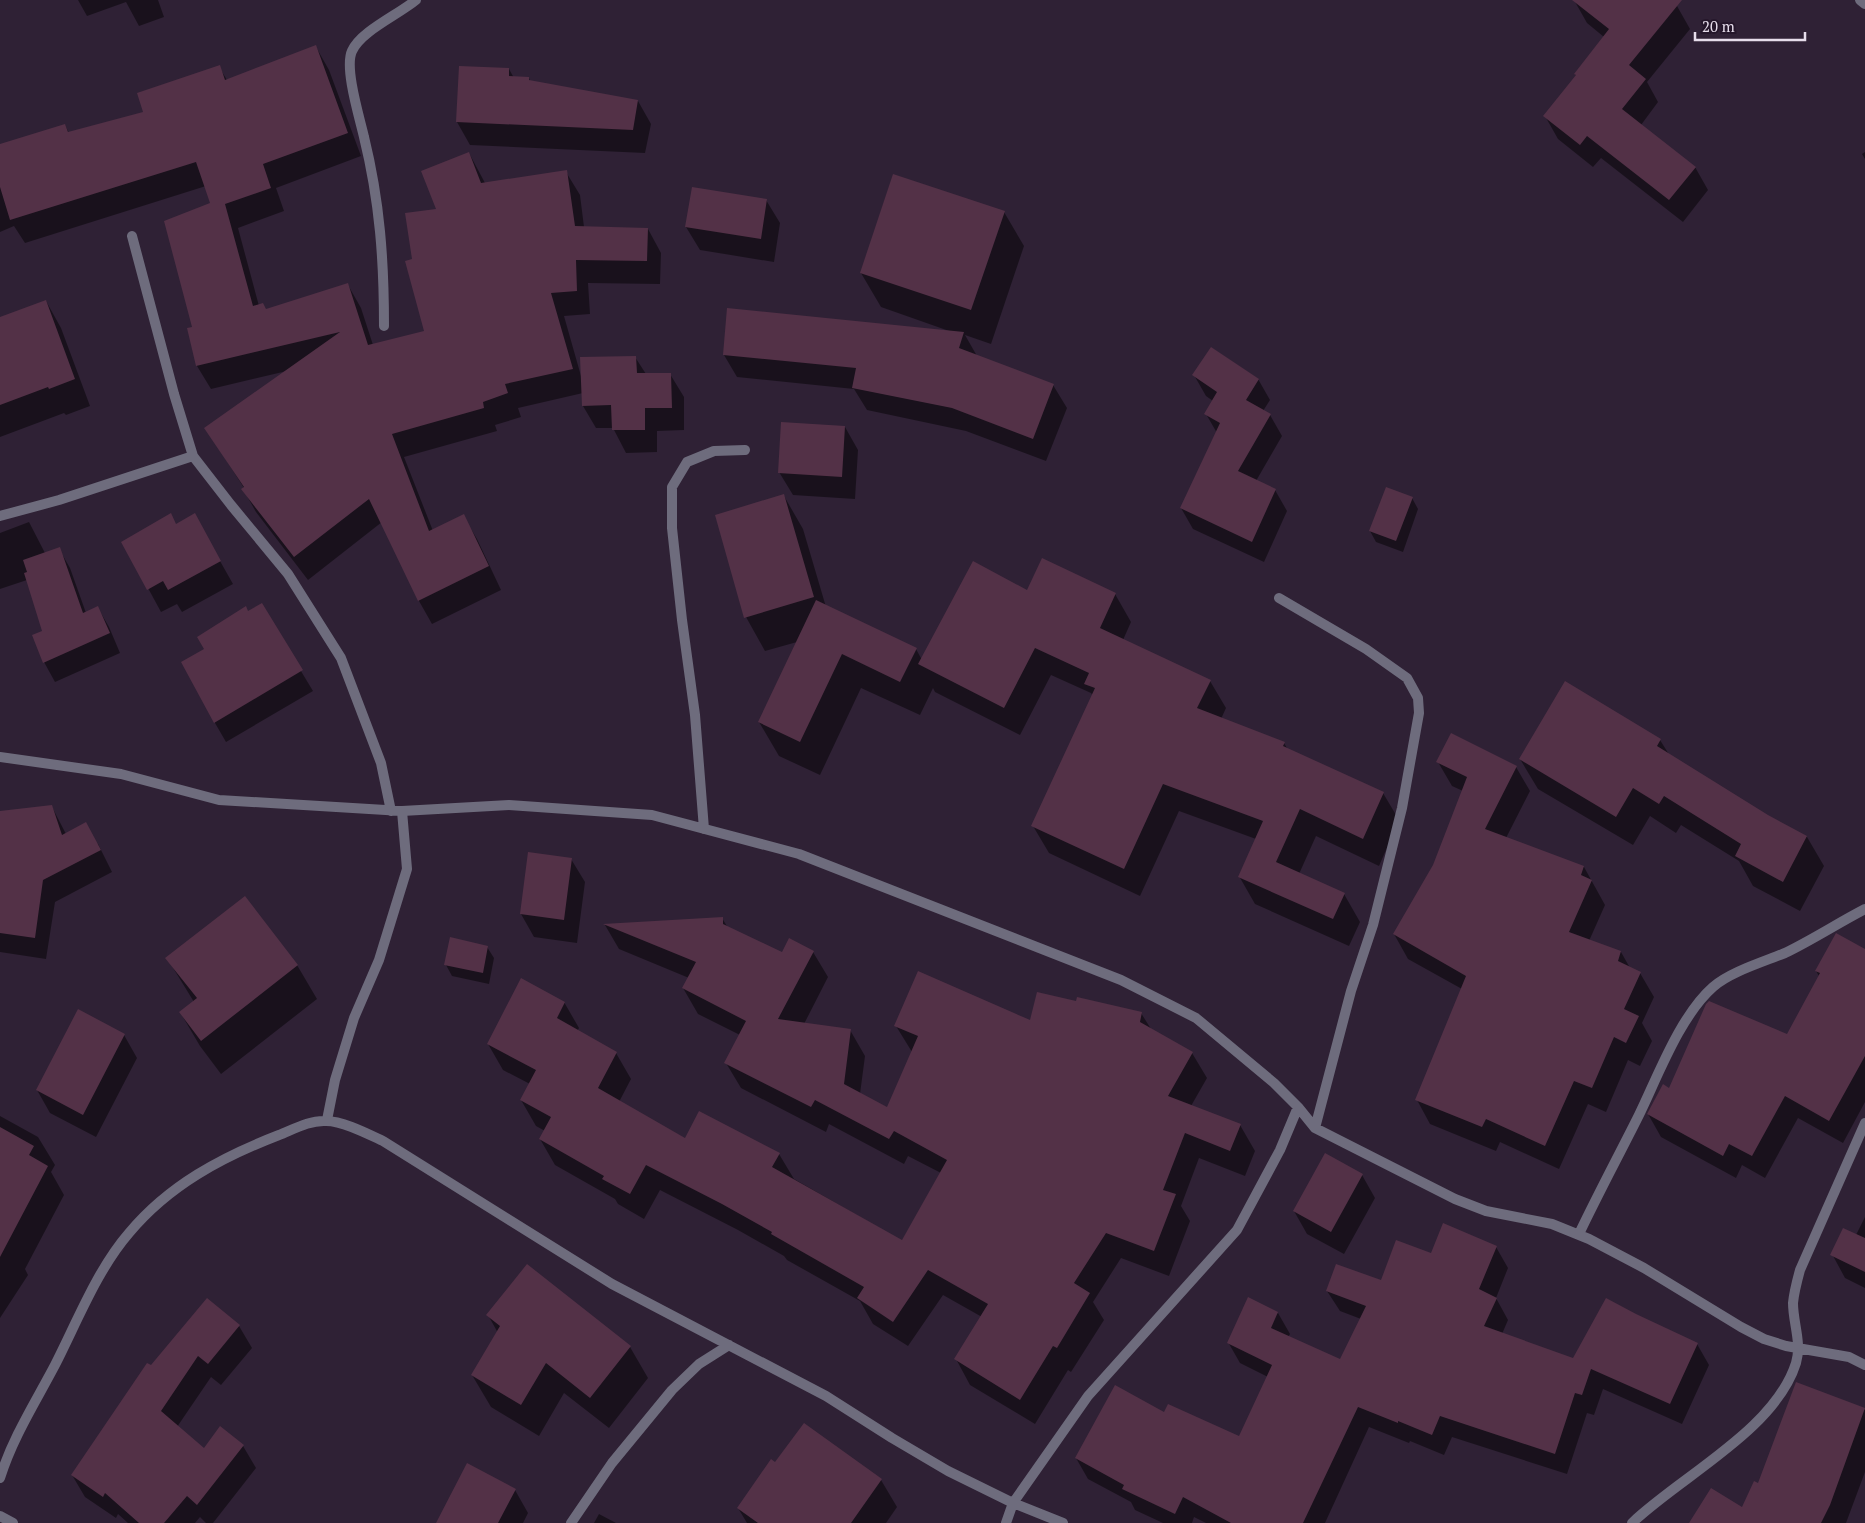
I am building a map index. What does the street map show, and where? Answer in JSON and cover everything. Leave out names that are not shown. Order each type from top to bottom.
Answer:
[{"type":"street","points":[[384,326],[384,269],[377,198],[354,100],[350,54],[356,42],[403,11],[416,0]]},
{"type":"street","points":[[1860,0],[1865,4]]},
{"type":"street","points":[[132,236],[174,394],[194,456],[231,505],[288,574],[341,658],[381,763],[390,811]]},
{"type":"street","points":[[704,829],[695,715],[672,528],[672,487],[687,462],[714,451],[745,450]]},
{"type":"street","points":[[0,516],[59,500],[194,456]]},
{"type":"street","points":[[1279,598],[1366,649],[1407,678],[1418,698],[1419,714],[1402,808],[1373,925],[1351,991],[1315,1128]]},
{"type":"street","points":[[0,757],[121,774],[219,800],[390,811],[509,805],[652,815],[799,854],[1122,980],[1196,1018],[1274,1083],[1298,1107],[1315,1128],[1471,1206],[1552,1224],[1579,1234],[1644,1268],[1741,1327],[1776,1343],[1799,1349],[1849,1357],[1865,1364]]},
{"type":"street","points":[[327,1120],[335,1080],[354,1018],[380,960],[407,868],[402,811]]},
{"type":"street","points":[[1579,1234],[1599,1190],[1638,1118],[1682,1027],[1699,1002],[1714,986],[1741,971],[1786,952],[1865,909]]},
{"type":"street","points":[[1006,1523],[1013,1502],[1088,1396],[1238,1230],[1280,1150],[1298,1107]]},
{"type":"street","points":[[0,1478],[6,1457],[24,1420],[111,1256],[129,1232],[190,1178],[205,1169],[246,1148],[310,1123],[327,1120],[359,1129],[383,1141],[612,1284],[826,1396],[948,1471],[1063,1523]]},
{"type":"street","points":[[1632,1523],[1646,1509],[1732,1444],[1762,1416],[1783,1392],[1792,1375],[1799,1349],[1794,1303],[1800,1270],[1865,1123]]},
{"type":"street","points":[[571,1523],[612,1463],[672,1390],[700,1364],[729,1345]]},
{"type":"street","points":[[0,1516],[13,1523]]},
{"type":"building","points":[[1572,0],[1682,0],[1629,65],[1646,79],[1622,109],[1696,167],[1669,200],[1587,136],[1580,145],[1543,116],[1576,75],[1574,74],[1609,29]]},
{"type":"building","points":[[316,45],[348,133],[263,164],[271,188],[225,204],[253,306],[263,303],[266,309],[348,283],[368,345],[424,331],[405,261],[412,259],[405,213],[436,209],[421,171],[469,152],[481,183],[567,170],[575,226],[648,228],[647,261],[576,260],[577,291],[551,293],[573,369],[505,384],[508,393],[483,402],[484,408],[392,434],[429,531],[464,514],[489,566],[418,601],[369,499],[294,557],[241,489],[244,487],[204,428],[340,332],[196,366],[187,328],[192,327],[164,221],[210,203],[196,162],[10,220],[0,187],[0,144],[65,124],[68,132],[143,112],[137,93],[220,65],[225,80]]},
{"type":"building","points":[[459,66],[509,68],[509,76],[529,77],[529,80],[638,100],[633,130],[456,122]]},
{"type":"building","points":[[893,174],[1005,211],[971,310],[860,273]]},
{"type":"building","points":[[692,187],[767,199],[761,239],[685,227]]},
{"type":"building","points":[[46,300],[75,379],[0,405],[0,317]]},
{"type":"building","points":[[727,308],[964,332],[959,348],[1054,384],[1033,439],[952,408],[852,388],[856,368],[723,355]]},
{"type":"building","points":[[1211,347],[1259,379],[1246,400],[1271,414],[1238,471],[1276,489],[1252,542],[1180,508],[1220,423],[1204,414],[1217,392],[1192,375]]},
{"type":"building","points":[[636,356],[637,373],[671,373],[672,408],[645,408],[645,430],[612,430],[611,405],[582,406],[580,357]]},
{"type":"building","points":[[781,422],[845,426],[842,477],[778,473]]},
{"type":"building","points":[[1386,487],[1413,497],[1396,541],[1369,531]]},
{"type":"building","points":[[784,494],[814,597],[744,618],[715,515]]},
{"type":"building","points":[[171,513],[176,524],[195,513],[221,561],[168,590],[163,581],[147,590],[121,542]]},
{"type":"building","points":[[60,547],[83,613],[98,606],[110,633],[43,663],[32,635],[42,631],[24,573],[27,572],[23,560]]},
{"type":"building","points":[[1042,558],[1116,593],[1100,628],[1211,680],[1197,708],[1285,742],[1283,746],[1384,792],[1363,839],[1300,809],[1276,862],[1345,893],[1333,919],[1238,877],[1263,821],[1163,784],[1124,869],[1031,826],[1095,688],[1084,684],[1089,673],[1035,648],[1004,708],[918,664],[973,561],[1027,590]]},
{"type":"building","points":[[816,600],[917,648],[900,682],[842,654],[800,742],[758,722]]},
{"type":"building","points":[[262,603],[303,670],[214,723],[181,662],[204,649],[197,637],[246,606],[248,611]]},
{"type":"building","points":[[1565,681],[1661,739],[1657,746],[1768,815],[1807,836],[1783,882],[1735,856],[1741,844],[1664,796],[1659,804],[1633,788],[1616,817],[1519,759]]},
{"type":"building","points":[[1451,733],[1517,766],[1485,829],[1584,866],[1581,875],[1592,880],[1569,932],[1621,951],[1618,961],[1641,972],[1624,1009],[1639,1016],[1626,1043],[1614,1037],[1592,1088],[1574,1081],[1545,1146],[1486,1119],[1482,1127],[1415,1100],[1466,976],[1393,934],[1433,865],[1467,777],[1436,762]]},
{"type":"building","points":[[52,805],[62,835],[86,822],[101,850],[43,880],[35,938],[0,933],[0,811]]},
{"type":"building","points":[[528,852],[572,858],[564,920],[520,914]]},
{"type":"building","points":[[245,896],[298,965],[201,1041],[179,1012],[197,998],[165,958]]},
{"type":"building","points":[[723,917],[723,924],[782,952],[789,938],[814,951],[778,1019],[851,1029],[844,1084],[887,1107],[918,1036],[894,1026],[918,971],[1030,1020],[1037,992],[1076,1001],[1077,997],[1142,1012],[1140,1022],[1193,1052],[1168,1096],[1241,1124],[1230,1151],[1185,1133],[1163,1190],[1176,1194],[1154,1251],[1106,1233],[1074,1283],[1090,1293],[1057,1348],[1053,1346],[1020,1400],[954,1359],[988,1304],[928,1270],[893,1322],[857,1298],[864,1287],[722,1204],[646,1165],[630,1194],[602,1179],[604,1176],[539,1139],[551,1117],[520,1100],[536,1070],[487,1044],[521,978],[565,1002],[557,1018],[617,1052],[598,1088],[685,1138],[699,1111],[780,1153],[772,1167],[902,1240],[947,1160],[894,1131],[889,1139],[815,1100],[811,1107],[724,1063],[746,1021],[682,988],[696,962],[603,924]]},
{"type":"building","points":[[1836,933],[1865,949],[1865,1056],[1829,1121],[1785,1096],[1752,1156],[1729,1144],[1723,1156],[1647,1114],[1663,1084],[1669,1088],[1709,1001],[1787,1034],[1820,973],[1815,971]]},
{"type":"building","points":[[450,937],[488,946],[483,973],[444,965]]},
{"type":"building","points":[[78,1009],[125,1034],[83,1115],[36,1090]]},
{"type":"building","points":[[0,1127],[34,1146],[29,1155],[48,1166],[0,1257]]},
{"type":"building","points":[[1325,1153],[1363,1174],[1331,1232],[1293,1211]]},
{"type":"building","points":[[1443,1223],[1497,1246],[1479,1289],[1497,1298],[1484,1326],[1573,1358],[1606,1298],[1698,1343],[1670,1404],[1591,1369],[1582,1395],[1575,1393],[1555,1454],[1440,1416],[1432,1435],[1358,1407],[1303,1523],[1231,1523],[1183,1497],[1175,1514],[1122,1489],[1124,1485],[1075,1458],[1115,1385],[1164,1412],[1168,1404],[1239,1436],[1272,1365],[1227,1343],[1248,1297],[1278,1312],[1271,1328],[1340,1359],[1366,1306],[1326,1291],[1336,1264],[1381,1280],[1396,1240],[1431,1253]]},
{"type":"building","points":[[1843,1228],[1865,1238],[1865,1272],[1830,1255]]},
{"type":"building","points":[[527,1264],[631,1346],[590,1398],[546,1363],[521,1405],[471,1375],[500,1326],[486,1315]]},
{"type":"building","points":[[207,1298],[240,1325],[208,1364],[198,1356],[161,1411],[204,1448],[220,1426],[244,1445],[197,1505],[187,1496],[164,1523],[139,1523],[105,1493],[103,1497],[71,1475],[147,1363],[151,1365]]},
{"type":"building","points":[[1796,1382],[1865,1408],[1830,1505],[1821,1523],[1689,1523],[1711,1488],[1742,1507],[1754,1481],[1758,1483]]},
{"type":"building","points":[[804,1423],[882,1479],[851,1523],[758,1523],[737,1508],[771,1459],[775,1462]]},
{"type":"building","points":[[467,1463],[516,1489],[498,1523],[436,1523]]}]
